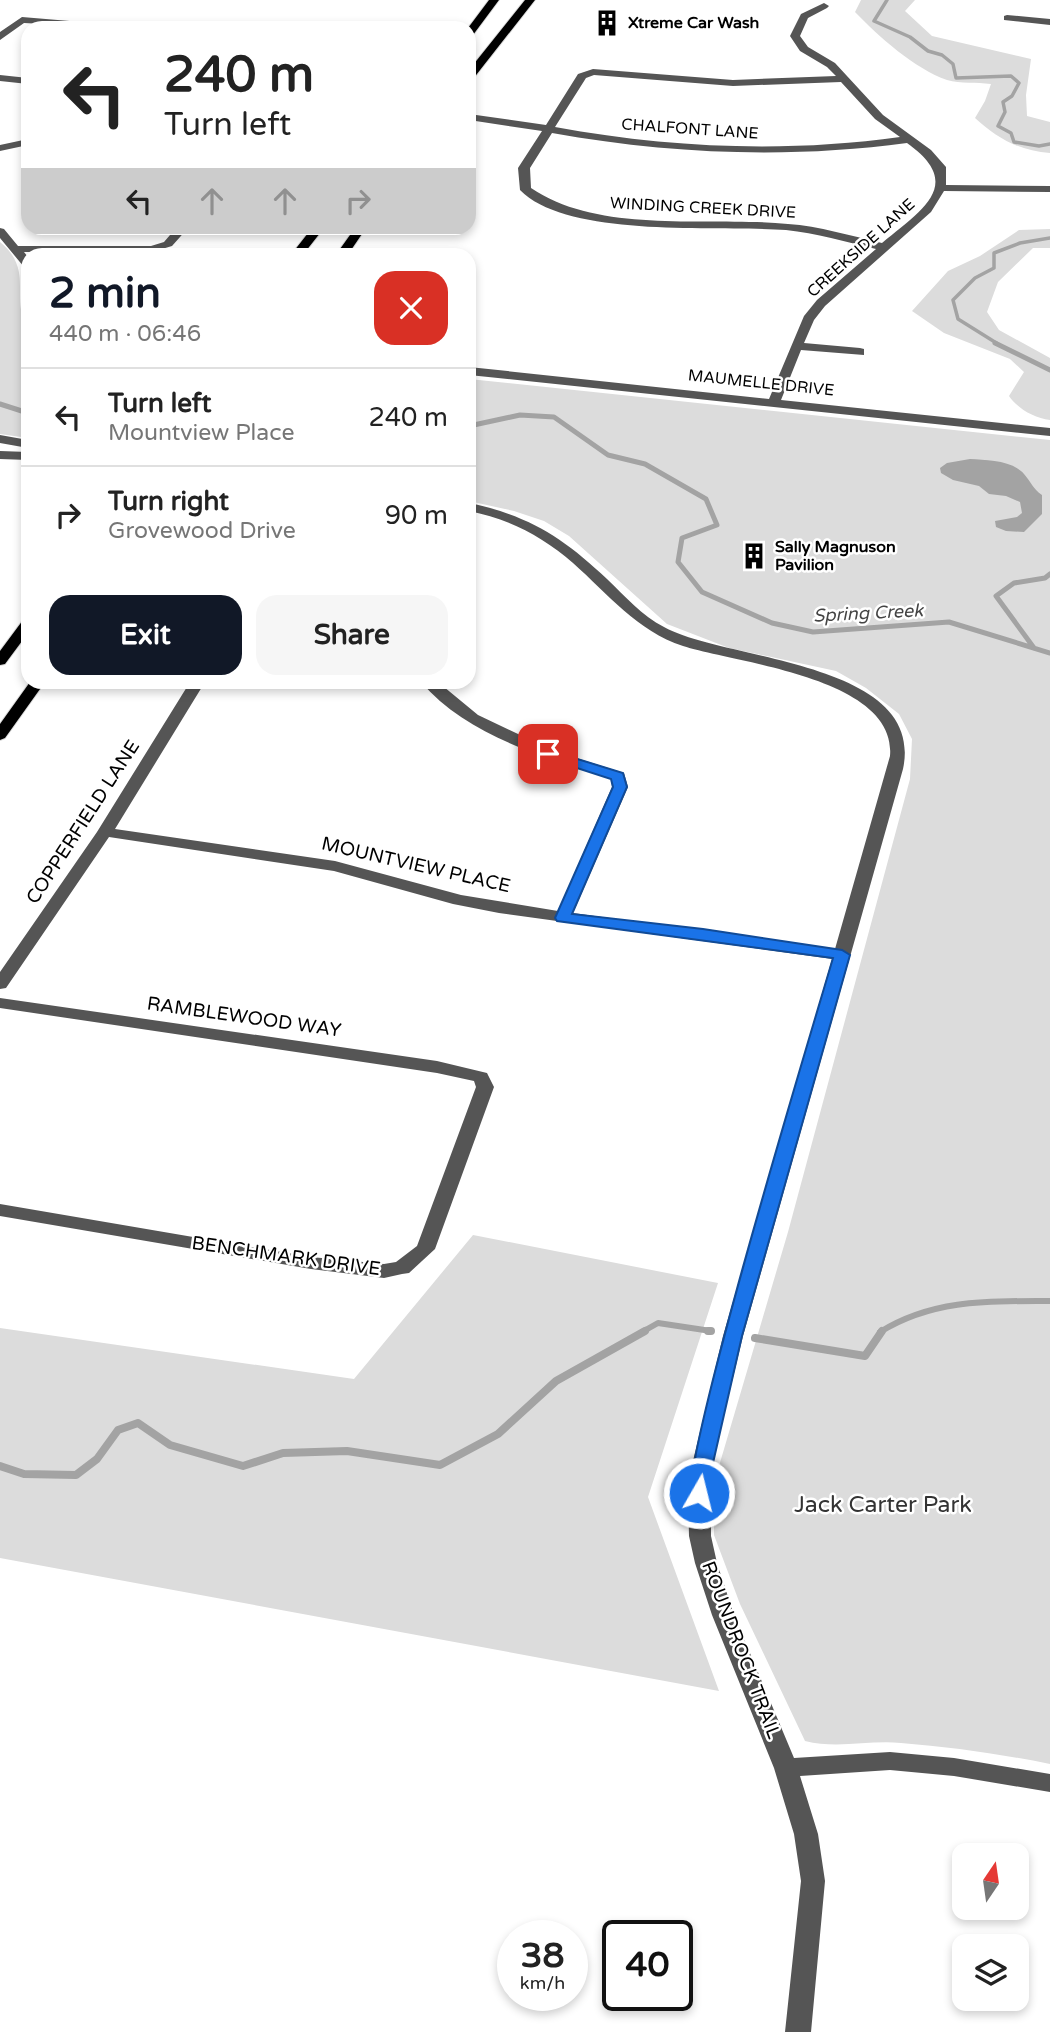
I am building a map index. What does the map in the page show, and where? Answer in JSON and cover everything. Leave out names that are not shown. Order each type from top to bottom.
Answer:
[{"type":"main road","points":[[476,28],[511,1]]},
{"type":"main road","points":[[476,64],[511,1]]},
{"type":"main road","points":[[0,660],[21,632]]},
{"type":"main road","points":[[0,735],[33,689]]},
{"type":"street","points":[[824,5],[813,8],[801,17],[795,36],[803,49],[831,65],[879,117],[910,139],[940,167],[941,188],[1050,190]]},
{"type":"street","points":[[1007,18],[1050,22]]},
{"type":"street","points":[[0,37],[22,20],[34,21]]},
{"type":"street","points":[[548,129],[582,76],[593,72],[733,83],[844,79]]},
{"type":"street","points":[[0,78],[21,80]]},
{"type":"street","name":"CHALFONT LANE","points":[[476,118],[623,141],[750,150],[831,149],[910,139]]},
{"type":"street","name":"WINDING CREEK DRIVE","points":[[548,129],[520,175],[525,192],[539,202],[616,220],[677,225],[788,227],[883,247]]},
{"type":"street","points":[[0,148],[21,144]]},
{"type":"street","name":"CREEKSIDE LANE","points":[[774,402],[808,319],[821,303],[927,210],[941,188]]},
{"type":"street","points":[[0,231],[21,255]]},
{"type":"street","points":[[155,248],[168,244],[176,235]]},
{"type":"street","points":[[16,248],[21,248]]},
{"type":"street","points":[[796,346],[860,352]]},
{"type":"street","name":"MAUMELLE DRIVE","points":[[476,372],[1050,432]]},
{"type":"street","points":[[0,439],[21,443]]},
{"type":"street","points":[[0,455],[21,456]]},
{"type":"street","name":"ROUNDROCK TRAIL","points":[[476,508],[503,513],[542,531],[576,556],[643,621],[668,635],[723,655],[808,672],[853,691],[875,709],[894,734],[898,748],[895,769],[733,1336],[701,1469],[699,1493],[700,1536],[706,1563],[723,1615],[786,1768],[806,1834],[813,1881],[798,2032]]},
{"type":"street","name":"COPPERFIELD LANE","points":[[0,984],[105,832],[194,689]]},
{"type":"street","points":[[437,689],[473,719],[548,754],[618,776],[620,787],[562,918]]},
{"type":"street","name":"MOUNTVIEW PLACE","points":[[105,832],[335,866],[459,900],[562,918],[703,934],[842,955]]},
{"type":"street","name":"RAMBLEWOOD WAY","points":[[0,1003],[437,1067],[481,1077]]},
{"type":"street","name":"BENCHMARK DRIVE","points":[[0,1210],[310,1263],[384,1271],[402,1268],[425,1249],[483,1100],[485,1087],[481,1077]]},
{"type":"street","points":[[786,1768],[890,1761],[954,1767],[1050,1783]]},
{"type":"green space","points":[[861,0],[915,0],[905,11],[932,36],[1031,59],[1026,95],[1027,116],[1050,122],[1050,153],[1018,146],[983,125],[975,118],[991,84],[947,80],[922,68],[886,41],[855,12]]},
{"type":"green space","points":[[1050,229],[1050,248],[1033,248],[998,282],[987,312],[999,330],[1050,358],[1050,420],[1027,412],[1009,396],[1024,372],[1010,359],[944,333],[912,311],[948,271],[980,256],[1019,230]]},
{"type":"green space","points":[[0,242],[16,263],[19,274],[21,437],[0,434]]},
{"type":"green space","name":"Jack Carter Park","points":[[476,380],[1050,440],[1050,1764],[995,1754],[889,1742],[829,1744],[805,1741],[740,1604],[714,1535],[714,1483],[788,1232],[910,779],[912,739],[899,714],[866,688],[836,671],[729,648],[667,624],[569,536],[544,521],[476,503]]},
{"type":"green space","points":[[473,1235],[718,1283],[648,1497],[719,1691],[0,1558],[0,1328],[354,1379]]},
{"type":"shaded area","points":[[970,459],[999,462],[1019,469],[1042,495],[1042,514],[1024,532],[1006,531],[996,527],[995,521],[1017,517],[1022,513],[1020,502],[1006,496],[989,494],[979,486],[953,480],[941,473],[940,468],[947,463]]},
{"type":"waterway","points":[[887,0],[874,21],[910,37],[928,51],[942,55],[953,64],[956,78],[1011,76],[1019,83],[1012,96],[1003,102],[1005,112],[998,126],[1011,133],[1014,142],[1039,146],[1050,144]]},
{"type":"waterway","points":[[998,344],[958,319],[953,300],[975,278],[994,268],[994,253],[1020,243],[1050,238]]},
{"type":"waterway","points":[[995,343],[1050,370]]},
{"type":"waterway","name":"Spring Creek","points":[[0,404],[21,411]]},
{"type":"waterway","name":"Spring Creek","points":[[476,424],[520,415],[554,417],[608,455],[645,464],[706,499],[717,525],[682,538],[678,562],[702,592],[772,623],[813,632],[949,622],[1050,653]]},
{"type":"waterway","points":[[1034,648],[996,596],[1014,583],[1045,578],[1050,574]]},
{"type":"waterway","points":[[880,1332],[920,1313],[962,1304],[1050,1301]]},
{"type":"waterway","points":[[642,1332],[658,1323],[711,1331],[708,1331]]},
{"type":"waterway","points":[[0,1466],[24,1474],[76,1475],[97,1459],[118,1430],[138,1423],[170,1445],[243,1466],[283,1453],[347,1451],[440,1465],[498,1434],[556,1381],[645,1331]]},
{"type":"waterway","points":[[755,1338],[865,1356],[882,1331]]},
{"type":"place","name":"Xtreme Car Wash","points":[[607,23]]},
{"type":"place","name":"Sally Magnuson Pavilion","points":[[754,556]]},
{"type":"route","points":[[548,754],[618,776],[620,787],[562,918],[703,934],[842,955],[733,1336],[701,1469],[699,1493]]}]
